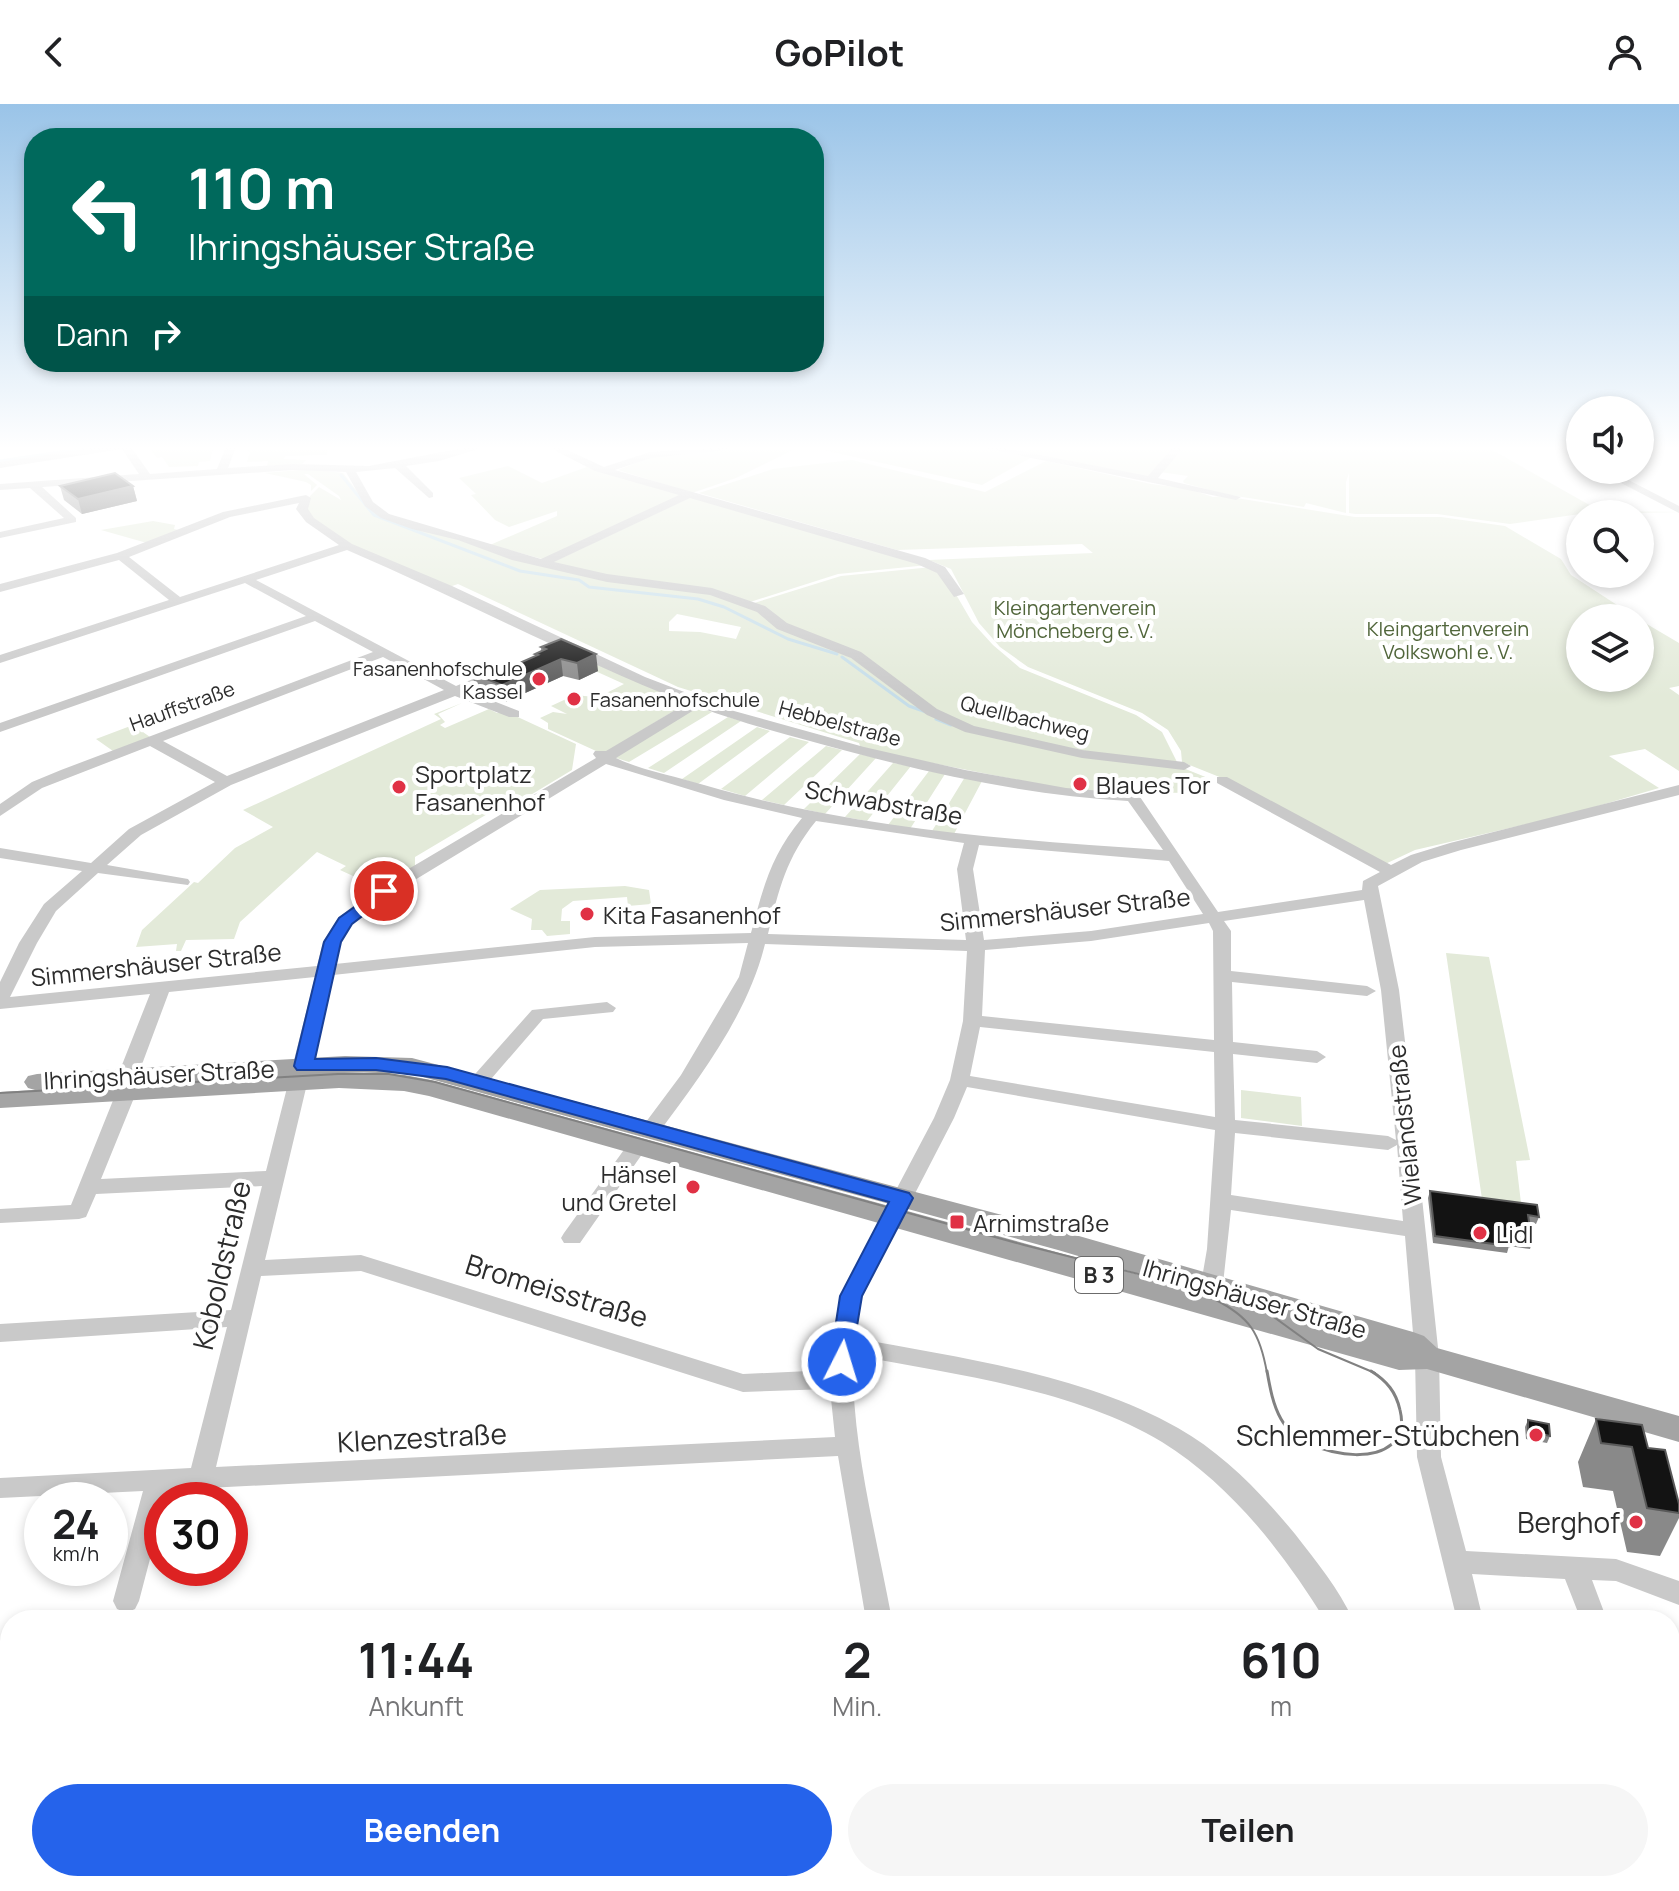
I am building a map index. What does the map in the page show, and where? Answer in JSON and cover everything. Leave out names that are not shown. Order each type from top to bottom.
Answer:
[{"type":"main road","name":"Ihringshäuser Straße","points":[[0,1084],[127,1084],[412,1066],[478,1082],[644,1138]]},
{"type":"main road","name":"Ihringshäuser Straße","points":[[302,1074],[339,1080],[404,1083],[644,1138],[897,1208],[1399,1358],[1427,1357],[1679,1429]]},
{"type":"main road","name":"Ihringshäuser Straße","points":[[0,1100],[127,1084]]},
{"type":"main road","name":"Ihringshäuser Straße","points":[[897,1208],[1212,1284],[1413,1344],[1427,1357]]},
{"type":"street","points":[[0,535],[22,530]]},
{"type":"street","name":"Hebbelstraße","points":[[121,556],[186,530]]},
{"type":"street","name":"Hebbelstraße","points":[[325,530],[348,546],[697,703],[877,755],[1066,793],[1133,797],[1173,856]]},
{"type":"street","name":"Quellbachweg","points":[[431,530],[461,537],[512,556],[607,578],[712,592],[761,609],[782,626],[856,655],[932,712],[970,729],[1082,754],[1184,766]]},
{"type":"street","points":[[545,562],[613,530]]},
{"type":"street","points":[[816,530],[921,561],[941,570],[958,594]]},
{"type":"street","points":[[2,656],[348,546]]},
{"type":"street","points":[[0,588],[121,556],[179,602]]},
{"type":"street","points":[[246,579],[456,691],[514,714]]},
{"type":"street","points":[[0,728],[317,616]]},
{"type":"street","points":[[550,653],[567,646]]},
{"type":"street","name":"Hauffstraße","points":[[0,811],[37,785],[384,652]]},
{"type":"street","points":[[0,1002],[28,943],[50,908],[135,832],[226,782],[510,669]]},
{"type":"street","name":"Koboldstraße","points":[[201,1479],[332,942],[345,921],[362,905],[600,755],[697,703]]},
{"type":"street","points":[[150,740],[226,782]]},
{"type":"street","name":"Schwabstraße","points":[[600,755],[713,793],[812,816],[972,842],[1173,856]]},
{"type":"street","points":[[1222,780],[1392,872]]},
{"type":"street","points":[[1369,894],[1369,884],[1420,857],[1610,811],[1679,790]]},
{"type":"street","points":[[572,1238],[689,1078],[723,1024],[748,977],[774,876],[790,843],[812,816]]},
{"type":"street","points":[[877,1610],[848,1446],[841,1379],[842,1344],[851,1296],[944,1118],[960,1080],[972,1021],[976,946],[965,869],[972,842]]},
{"type":"street","points":[[0,853],[182,882]]},
{"type":"street","points":[[1173,856],[1222,931],[1225,1125],[1218,1249],[1212,1284]]},
{"type":"street","name":"Simmershäuser Straße","points":[[0,1002],[560,945],[757,938],[976,946],[1091,936],[1369,894]]},
{"type":"street","name":"Wielandstraße","points":[[1369,894],[1390,990],[1427,1357],[1429,1457],[1467,1610]]},
{"type":"street","points":[[1225,976],[1367,991]]},
{"type":"street","points":[[0,1216],[79,1212],[162,987]]},
{"type":"street","points":[[478,1082],[538,1014],[607,1008]]},
{"type":"street","points":[[972,1021],[1317,1057]]},
{"type":"street","points":[[960,1080],[1225,1125],[1388,1143]]},
{"type":"street","points":[[88,1187],[274,1178]]},
{"type":"street","points":[[1221,1201],[1415,1230]]},
{"type":"street","name":"Bromeisstraße","points":[[253,1269],[361,1263],[743,1383],[841,1379]]},
{"type":"street","points":[[0,1333],[242,1318]]},
{"type":"street","points":[[842,1344],[1066,1393],[1139,1418],[1162,1430],[1204,1457],[1253,1503],[1315,1579],[1334,1610]]},
{"type":"street","name":"Klenzestraße","points":[[0,1488],[848,1446]]},
{"type":"street","points":[[126,1601],[158,1481]]},
{"type":"street","points":[[1454,1562],[1616,1570],[1679,1593]]},
{"type":"street","points":[[1575,1570],[1590,1610]]},
{"type":"green space","points":[[102,530],[177,530],[147,543]]},
{"type":"green space","points":[[330,530],[430,530],[517,560],[712,593],[741,603],[844,653],[939,718],[1080,756],[1178,766],[1208,778],[1185,788],[1188,793],[1074,791],[861,749],[859,743],[678,687],[458,584],[449,587],[351,545]],"holes":[[[677,614],[741,627],[736,639],[700,632],[669,631],[669,622]]]},
{"type":"green space","points":[[524,530],[609,530],[546,560],[490,545]]},
{"type":"green space","points":[[620,530],[810,530],[928,565],[838,574],[747,603],[713,592],[609,577],[551,563]]},
{"type":"green space","points":[[829,530],[1512,530],[1561,559],[1566,567],[1566,588],[1591,588],[1616,604],[1566,604],[1566,692],[1654,692],[1654,628],[1679,643],[1679,686],[1669,688],[1679,695],[1679,771],[1645,749],[1609,756],[1659,788],[1574,813],[1415,850],[1383,865],[1227,780],[1182,762],[1181,751],[1168,730],[1142,713],[1028,667],[1000,647],[979,623],[951,569],[929,560],[1093,553],[1082,544],[897,550]]},
{"type":"green space","points":[[932,567],[947,579],[972,622],[1020,668],[1136,715],[1162,732],[1178,764],[1117,757],[976,730],[949,719],[857,653],[792,628],[751,604],[841,576]]},
{"type":"green space","points":[[580,657],[687,703],[606,752],[596,751],[548,729],[548,723],[540,718],[553,712],[567,714],[551,706],[577,694],[596,696],[624,684],[571,660]]},
{"type":"green space","name":"Sportplatz Fasanenhof","points":[[462,703],[438,714],[445,722],[440,725],[445,728],[489,709],[497,713],[505,711],[576,744],[572,770],[524,799],[511,800],[415,857],[415,867],[400,877],[383,869],[364,881],[340,870],[346,866],[317,852],[240,922],[234,939],[186,940],[181,951],[176,951],[177,944],[136,947],[142,930],[194,882],[198,883],[235,848],[273,827],[243,810],[441,719],[434,714]]},
{"type":"green space","points":[[698,707],[712,712],[629,762],[613,757]]},
{"type":"green space","points":[[728,717],[741,721],[664,773],[648,768]]},
{"type":"green space","points":[[133,725],[150,737],[113,751],[96,739]]},
{"type":"green space","points":[[757,727],[770,731],[698,784],[682,779]]},
{"type":"green space","points":[[790,737],[809,742],[745,796],[721,789]]},
{"type":"green space","points":[[826,746],[842,750],[784,805],[762,800]]},
{"type":"green space","points":[[860,754],[876,758],[825,814],[804,809]]},
{"type":"green space","points":[[893,763],[911,766],[867,821],[845,817]]},
{"type":"green space","points":[[929,771],[945,774],[910,829],[888,825]]},
{"type":"green space","points":[[965,777],[982,781],[954,834],[932,831]]},
{"type":"green space","points":[[625,886],[649,890],[651,904],[628,906],[627,897],[573,901],[562,909],[561,921],[570,921],[570,934],[547,936],[542,930],[531,930],[532,919],[510,909],[540,890]]},
{"type":"green space","points":[[1446,953],[1489,957],[1530,1160],[1516,1161],[1521,1203],[1482,1199]]},
{"type":"green space","points":[[1241,1090],[1301,1097],[1302,1126],[1241,1118]]},
{"type":"building","points":[[561,639],[596,654],[577,663],[561,659],[502,685],[473,674],[487,668],[497,673],[538,655],[535,654],[546,649],[541,647]]},
{"type":"building","name":"Lidl","points":[[1430,1191],[1537,1205],[1539,1217],[1528,1215],[1532,1242],[1508,1238],[1509,1246],[1435,1236]]},
{"type":"building","points":[[1596,1419],[1642,1425],[1648,1448],[1665,1450],[1679,1513],[1647,1508],[1632,1447],[1601,1443]]},
{"type":"building","points":[[1528,1420],[1549,1424],[1550,1436],[1528,1431]]},
{"type":"waterway","points":[[414,530],[520,571],[579,580],[589,587],[698,599],[724,607],[788,639],[837,654]]},
{"type":"waterway","points":[[842,657],[909,706],[926,712]]},
{"type":"waterway","points":[[936,719],[951,725]]},
{"type":"tram line","points":[[0,1093],[338,1074],[389,1074],[435,1082],[1024,1245],[1233,1298],[1267,1312],[1318,1349],[1372,1372]]},
{"type":"tram line","points":[[1214,1299],[1245,1320],[1251,1328],[1261,1347],[1267,1373]]},
{"type":"tram line","points":[[1267,1371],[1278,1414],[1294,1434],[1312,1445],[1356,1455],[1376,1452],[1392,1444],[1400,1431],[1400,1410],[1396,1398],[1386,1383],[1372,1372]]},
{"type":"place","name":"Fasanenhofschule Kassel","points":[[539,679]]},
{"type":"place","name":"Fasanenhofschule","points":[[574,699]]},
{"type":"place","name":"Blaues Tor","points":[[1080,784]]},
{"type":"place","name":"Sportplatz Fasanenhof","points":[[399,787]]},
{"type":"place","name":"Kita Fasanenhof","points":[[587,914]]},
{"type":"place","name":"Hänsel und Gretel","points":[[693,1187]]},
{"type":"place","name":"Arnimstraße","points":[[957,1222]]},
{"type":"place","name":"Lidl","points":[[1480,1233]]},
{"type":"place","name":"Schlemmer-Stübchen","points":[[1536,1435]]},
{"type":"place","name":"Berghof","points":[[1636,1522]]},
{"type":"route","points":[[384,891],[345,921],[332,942],[304,1066],[376,1064],[412,1066],[447,1073],[902,1198],[851,1296],[842,1344],[842,1362]]},
{"type":"park label","name":"Kleingartenverein Möncheberg e. V.","points":[[1075,618]]},
{"type":"park label","name":"Kleingartenverein Volkswohl e. V.","points":[[1448,640]]}]
